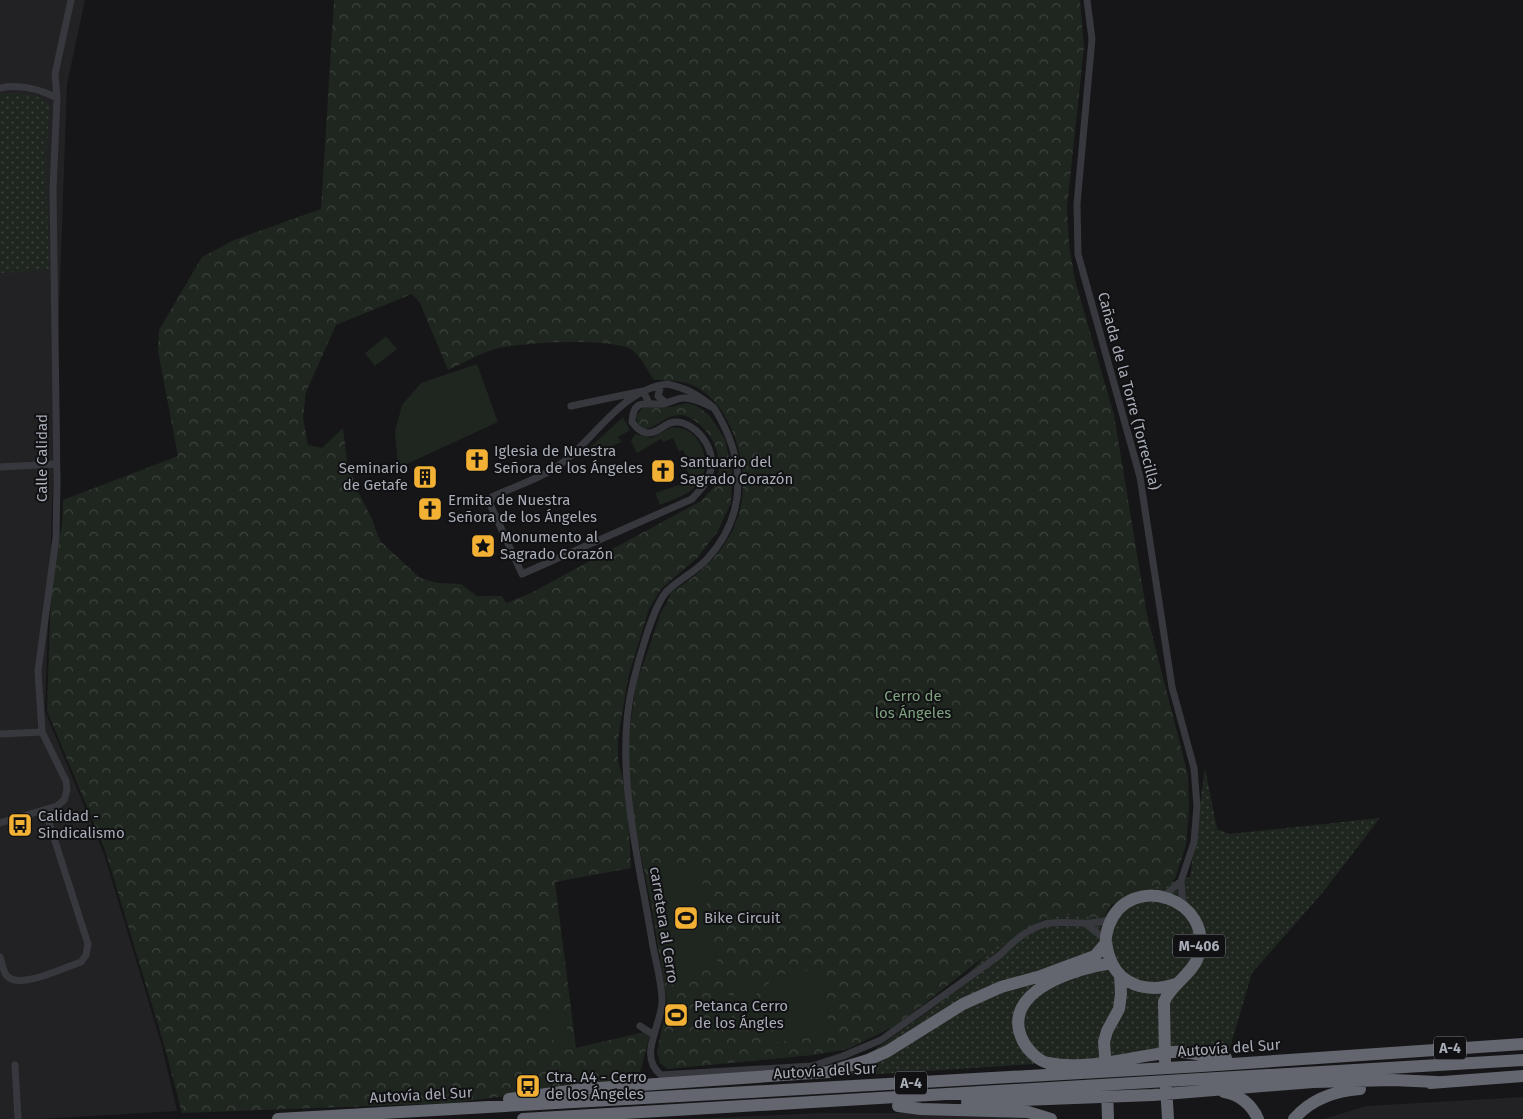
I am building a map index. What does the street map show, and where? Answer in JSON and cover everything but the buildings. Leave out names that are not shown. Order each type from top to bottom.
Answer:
[{"type":"highway","points":[[444,1110],[479,1102],[584,1089],[828,1072],[868,1060],[888,1051],[963,1004],[1001,987],[1041,976],[1095,956],[1105,941],[1112,919],[1120,908],[1136,898],[1164,896],[1182,904]]},
{"type":"highway","name":"M-406","points":[[1168,1119],[1163,1034],[1164,1002],[1167,993],[1192,968],[1198,956],[1199,930],[1193,916],[1182,904]]},
{"type":"highway","points":[[1105,941],[1112,963],[1120,974],[1139,986],[1163,988],[1176,984]]},
{"type":"highway","points":[[1112,963],[1089,967],[1043,985],[1028,998],[1020,1016],[1019,1029],[1028,1049],[1036,1057],[1046,1063],[1100,1064],[1175,1052],[1217,1058],[1333,1052],[1378,1053]]},
{"type":"highway","points":[[1108,1119],[1104,1042],[1107,1031],[1119,1009],[1122,994],[1120,974]]},
{"type":"highway","name":"Autovía del Sur","points":[[278,1119],[1202,1066],[1523,1044]]},
{"type":"highway","name":"Autovía del Sur","points":[[523,1119],[1523,1060]]},
{"type":"highway","name":"A-4","points":[[1437,1082],[1523,1076]]},
{"type":"highway","points":[[750,1106],[781,1111],[1209,1091],[1313,1082],[1393,1080],[1437,1082]]},
{"type":"highway","points":[[1294,1119],[1302,1109],[1325,1096],[1345,1090],[1437,1082]]},
{"type":"highway","points":[[1209,1091],[1238,1096],[1255,1111],[1258,1119]]},
{"type":"highway","points":[[898,1106],[922,1109],[1028,1112],[1051,1119]]},
{"type":"street","name":"Calle Calidad","points":[[0,823],[57,806],[64,800],[67,790],[66,780],[42,732],[38,671],[56,538],[53,189],[57,98],[55,74],[71,0]]},
{"type":"street","name":"Cañada de la Torre (Torrecilla)","points":[[1087,0],[1092,38],[1077,204],[1078,254],[1140,477],[1172,687],[1194,768],[1197,806],[1194,842],[1181,881],[1182,904]]},
{"type":"street","points":[[0,88],[14,86],[44,91],[57,98]]},
{"type":"street","points":[[661,385],[658,396],[666,403]]},
{"type":"street","points":[[571,406],[643,391],[661,385],[681,387],[700,395],[714,408]]},
{"type":"street","points":[[643,391],[621,407],[558,466],[492,497],[490,504],[522,574],[692,499],[703,487],[710,472],[710,452],[704,437],[683,423],[671,422],[663,425],[656,432],[642,432],[632,422],[632,413],[637,406],[649,402],[666,403],[684,398],[696,400],[714,408]]},
{"type":"street","points":[[643,391],[649,402]]},
{"type":"street","name":"carretera al Cerro","points":[[714,408],[732,443],[739,469],[739,494],[726,532],[709,558],[667,591],[656,611],[633,683],[627,726],[627,785],[662,1001],[650,1058],[653,1069],[661,1075],[812,1066],[843,1056],[881,1040],[1000,955],[1013,940],[1045,924],[1085,924]]},
{"type":"street","points":[[0,467],[56,464]]},
{"type":"street","points":[[0,734],[42,732]]},
{"type":"street","points":[[0,957],[6,975],[16,981],[26,981],[80,962],[86,955],[88,944],[45,810]]},
{"type":"street","points":[[1164,896],[1181,881]]},
{"type":"street","points":[[1085,924],[1099,923],[1112,919]]},
{"type":"street","points":[[1085,924],[1105,941]]},
{"type":"street","points":[[640,1026],[654,1035]]},
{"type":"street","points":[[15,1065],[18,1119]]},
{"type":"shaded area","points":[[0,0],[85,0],[67,84],[45,711],[104,854],[162,1046],[177,1111],[40,1119],[0,1119]]},
{"type":"shaded area","points":[[1523,1097],[1523,1119],[1324,1119],[1366,1106]]},
{"type":"shaded area","points":[[820,1113],[947,1113],[1030,1119],[691,1119]]},
{"type":"green space","name":"Cerro de los Ángeles","points":[[334,0],[1080,0],[1084,47],[1067,207],[1069,245],[1075,280],[1114,415],[1147,615],[1188,775],[1189,810],[1186,845],[1175,879],[1164,887],[1152,887],[1111,905],[1104,916],[1097,918],[1070,915],[1048,917],[999,945],[897,1025],[848,1049],[813,1055],[668,1069],[660,1063],[657,1053],[667,1001],[652,910],[627,785],[629,736],[636,684],[662,610],[671,592],[694,577],[714,558],[736,523],[743,494],[741,460],[737,443],[722,411],[711,398],[688,383],[654,380],[635,352],[621,346],[584,342],[518,345],[489,351],[448,370],[420,303],[412,294],[336,325],[306,392],[303,417],[308,445],[322,448],[343,428],[347,461],[358,492],[372,519],[380,541],[420,578],[438,583],[461,584],[477,596],[502,596],[506,603],[531,593],[701,501],[714,486],[719,470],[718,454],[711,438],[697,422],[683,415],[670,417],[645,429],[638,424],[636,416],[643,407],[671,407],[686,403],[697,406],[709,415],[725,439],[732,472],[731,503],[718,531],[698,557],[661,589],[649,609],[628,678],[618,739],[618,761],[627,793],[631,868],[555,882],[576,1048],[644,1032],[650,1034],[640,1073],[629,1080],[452,1103],[182,1113],[165,1048],[105,850],[47,711],[51,587],[62,524],[63,500],[178,456],[158,351],[159,330],[202,257],[234,240],[321,209]]},
{"type":"green space","points":[[0,94],[34,96],[45,101],[49,106],[46,165],[49,270],[0,273]]},
{"type":"green space","points":[[386,336],[397,349],[375,366],[365,353]]},
{"type":"green space","points":[[477,364],[498,422],[398,468],[395,431],[402,405],[421,383]]},
{"type":"green space","points":[[623,417],[630,430],[618,437],[621,442],[589,457],[587,450]]},
{"type":"green space","points":[[672,427],[683,428],[697,439],[704,454],[704,470],[702,478],[693,489],[680,497],[660,505],[655,493],[682,484],[681,481],[690,477],[684,463],[688,461],[683,450],[679,452],[673,438],[663,442],[661,439],[637,453],[631,441],[635,434],[651,438]]},
{"type":"green space","points":[[1205,768],[1217,829],[1229,834],[1380,818],[1323,892],[1252,973],[1229,1051],[837,1077],[938,1004],[993,948],[1053,915],[1104,916],[1122,896],[1190,877]]},
{"type":"green space","name":"Bike Circuit","points":[[698,859],[718,965],[675,979],[654,872]]},
{"type":"green space","points":[[821,969],[830,1035],[777,1042],[768,976]]},
{"type":"green space","points":[[754,976],[760,1020],[738,1023],[732,980]]},
{"type":"green space","points":[[729,994],[733,1024],[714,1027],[710,998]]},
{"type":"green space","points":[[565,1012],[570,1049],[555,1051],[550,1014]]},
{"type":"place","name":"Iglesia de Nuestra Señora de los Ángeles","points":[[477,460]]},
{"type":"place","name":"Santuario del Sagrado Corazón","points":[[663,471]]},
{"type":"place","name":"Seminario de Getafe","points":[[425,477]]},
{"type":"place","name":"Ermita de Nuestra Señora de los Ángeles","points":[[430,509]]},
{"type":"place","name":"Monumento al Sagrado Corazón","points":[[483,546]]},
{"type":"place","name":"Calidad - Sindicalismo","points":[[20,825]]},
{"type":"place","name":"Bike Circuit","points":[[686,918]]},
{"type":"place","name":"Petanca Cerro de los Ángles","points":[[676,1015]]},
{"type":"place","name":"Ctra. A4 - Cerro de los Ángeles","points":[[528,1086]]}]
